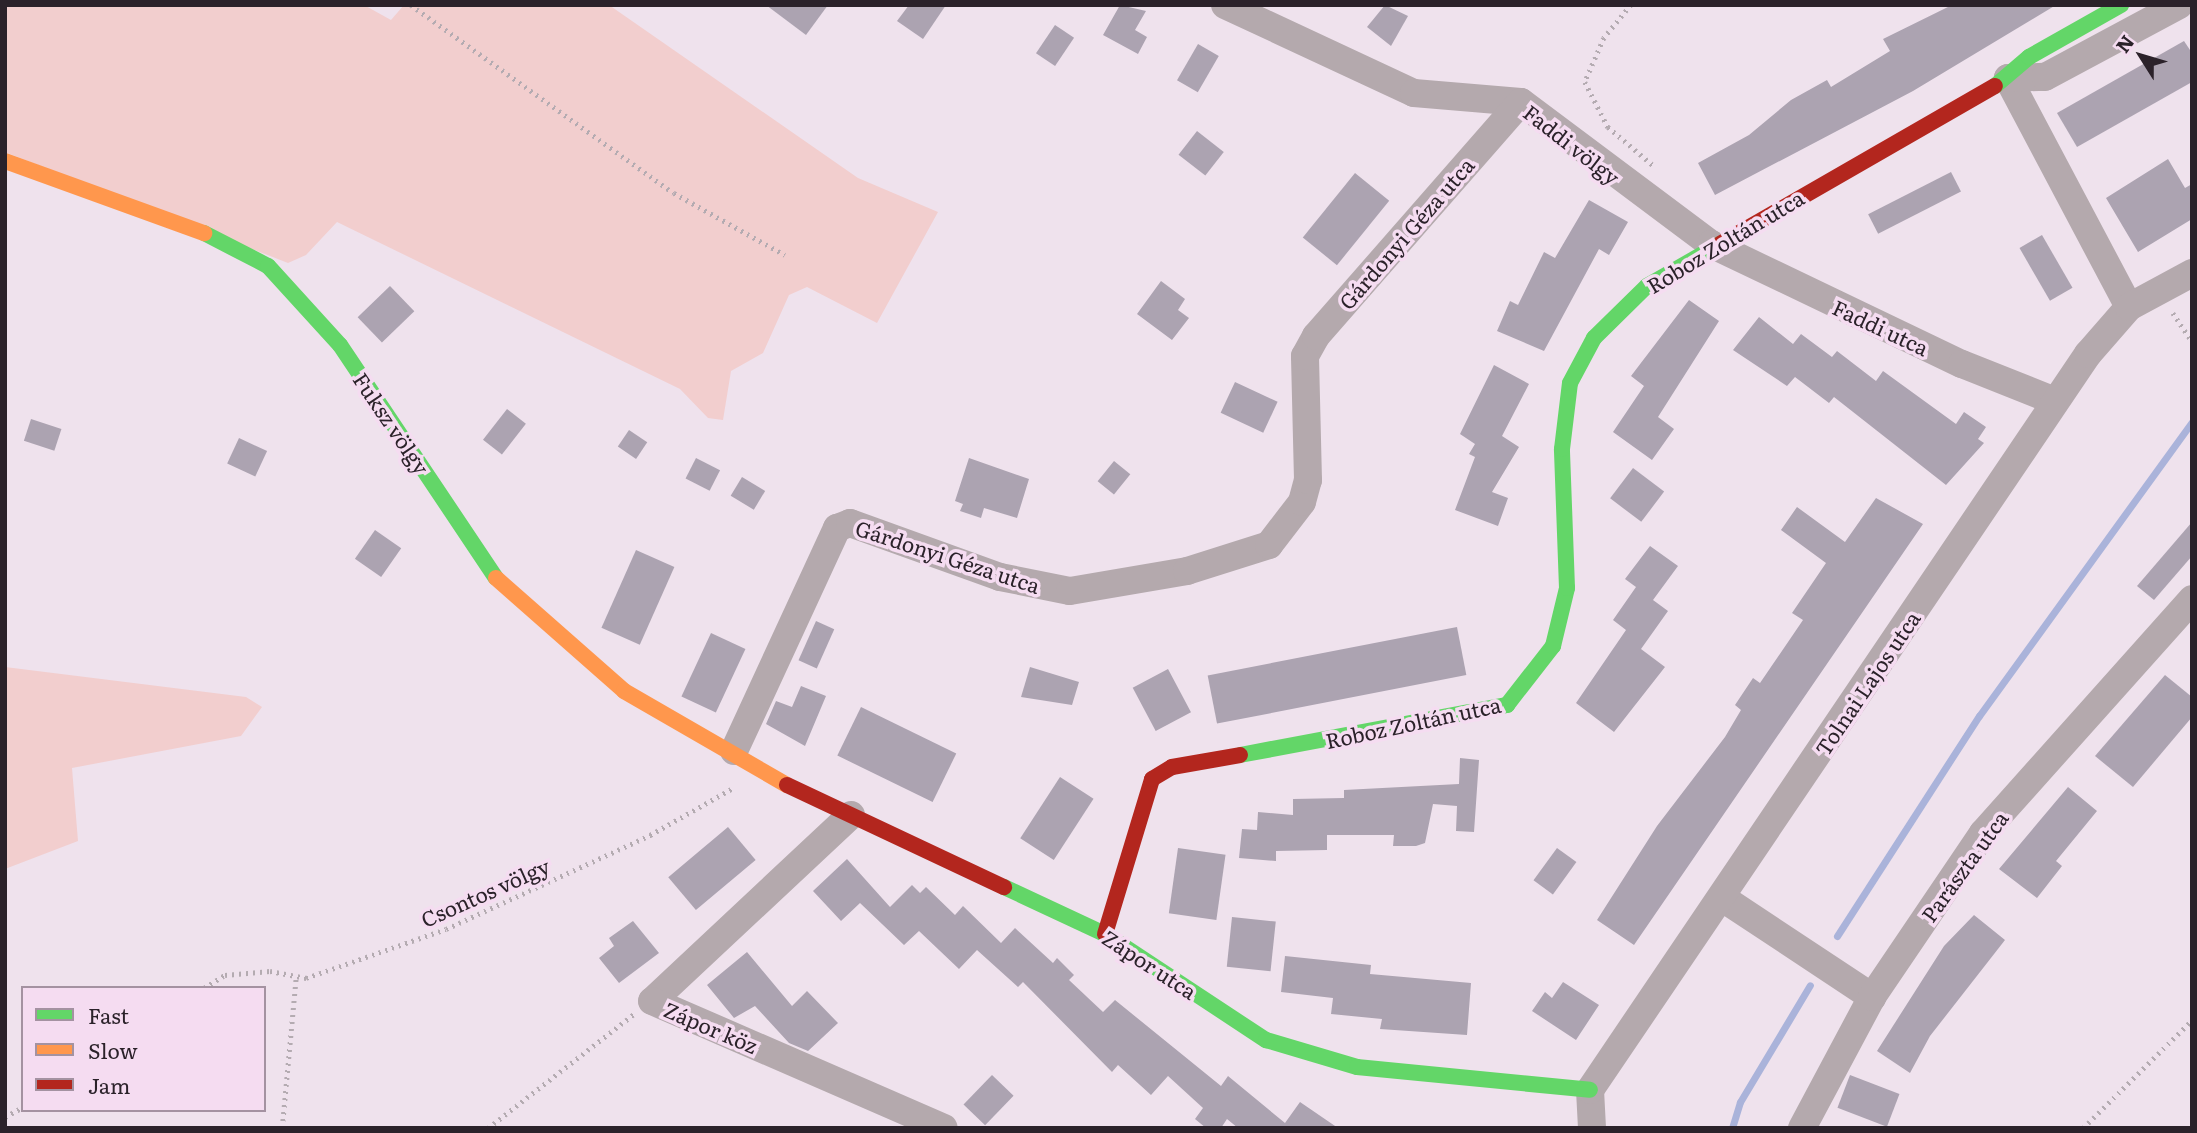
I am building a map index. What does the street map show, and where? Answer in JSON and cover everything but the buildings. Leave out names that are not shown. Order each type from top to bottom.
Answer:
[{"type":"street","name":"Faddi völgy","points":[[1226,5],[1414,93],[1521,102],[1711,244]]},
{"type":"street","name":"Roboz Zoltán utca","points":[[1105,934],[1152,779],[1172,768],[1507,705],[1537,673],[1553,646],[1567,588],[1562,449],[1570,383],[1594,338],[1647,286],[1711,244],[2008,78],[2029,57],[2121,5]]},
{"type":"street","name":"Roboz Zoltán utca","points":[[2008,78],[2045,77],[2179,5]]},
{"type":"street","points":[[2008,78],[2129,307]]},
{"type":"street","name":"Gárdonyi Géza utca","points":[[734,751],[837,528],[850,523],[1009,580],[1070,590],[1187,571],[1269,545],[1302,502],[1308,480],[1305,356],[1316,336],[1521,102]]},
{"type":"street","name":"Fuksz völgy","points":[[5,162],[221,239],[268,266],[340,345],[481,564],[561,642],[624,691],[734,751]]},
{"type":"street","name":"Faddi utca","points":[[1711,244],[1936,353],[2055,401]]},
{"type":"street","name":"Tolnai Lajos utca","points":[[1591,1090],[1724,900],[2055,401],[2129,307],[2192,273]]},
{"type":"street","name":"Parászta utca","points":[[1802,1128],[1872,997],[1983,833],[2192,599]]},
{"type":"street","name":"Zápor utca","points":[[734,751],[764,771],[850,815],[1105,934],[1266,1040],[1357,1067],[1591,1090]]},
{"type":"street","name":"Zápor köz","points":[[850,815],[652,1001],[944,1128]]},
{"type":"street","points":[[1724,900],[1872,997]]},
{"type":"street","points":[[1591,1090],[1591,1128]]},
{"type":"path","points":[[411,5],[674,193],[785,255]]},
{"type":"path","points":[[1631,5],[1604,38],[1585,82],[1608,127],[1659,170]]},
{"type":"path","points":[[2159,291],[2192,341]]},
{"type":"path","name":"Csontos völgy","points":[[207,986],[225,975],[296,976],[446,929],[650,835],[764,771]]},
{"type":"path","points":[[282,1128],[296,976]]},
{"type":"path","points":[[488,1128],[652,1001]]},
{"type":"path","points":[[2083,1128],[2192,1020]]},
{"type":"path","points":[[5,1117],[21,1108]]},
{"type":"shaded area","points":[[5,5],[364,5],[391,20],[404,5],[609,5],[858,178],[938,212],[877,323],[807,287],[789,295],[763,353],[731,371],[723,420],[708,418],[680,389],[337,222],[306,255],[288,263],[5,152]]},
{"type":"shaded area","points":[[5,667],[246,697],[262,707],[241,736],[72,768],[78,841],[5,869]]},
{"type":"waterway","points":[[1837,936],[1979,716],[2192,422]]},
{"type":"waterway","points":[[1732,1128],[1740,1102],[1810,985]]},
{"type":"traffic: fast","points":[[1995,86],[2029,57],[2121,5]]},
{"type":"traffic: fast","points":[[204,233],[268,266],[340,345],[496,578]]},
{"type":"traffic: fast","points":[[1240,755],[1507,705],[1553,646],[1567,588],[1562,449],[1570,383],[1594,338],[1647,286],[1720,244]]},
{"type":"traffic: fast","points":[[1004,887],[1105,934],[1266,1040],[1357,1067],[1590,1090]]},
{"type":"traffic: slow","points":[[5,161],[204,233]]},
{"type":"traffic: slow","points":[[496,578],[624,691],[787,785]]},
{"type":"traffic: jam","points":[[1720,244],[1995,86]]},
{"type":"traffic: jam","points":[[1105,934],[1152,779],[1172,767],[1240,755]]},
{"type":"traffic: jam","points":[[787,785],[1004,887]]}]
